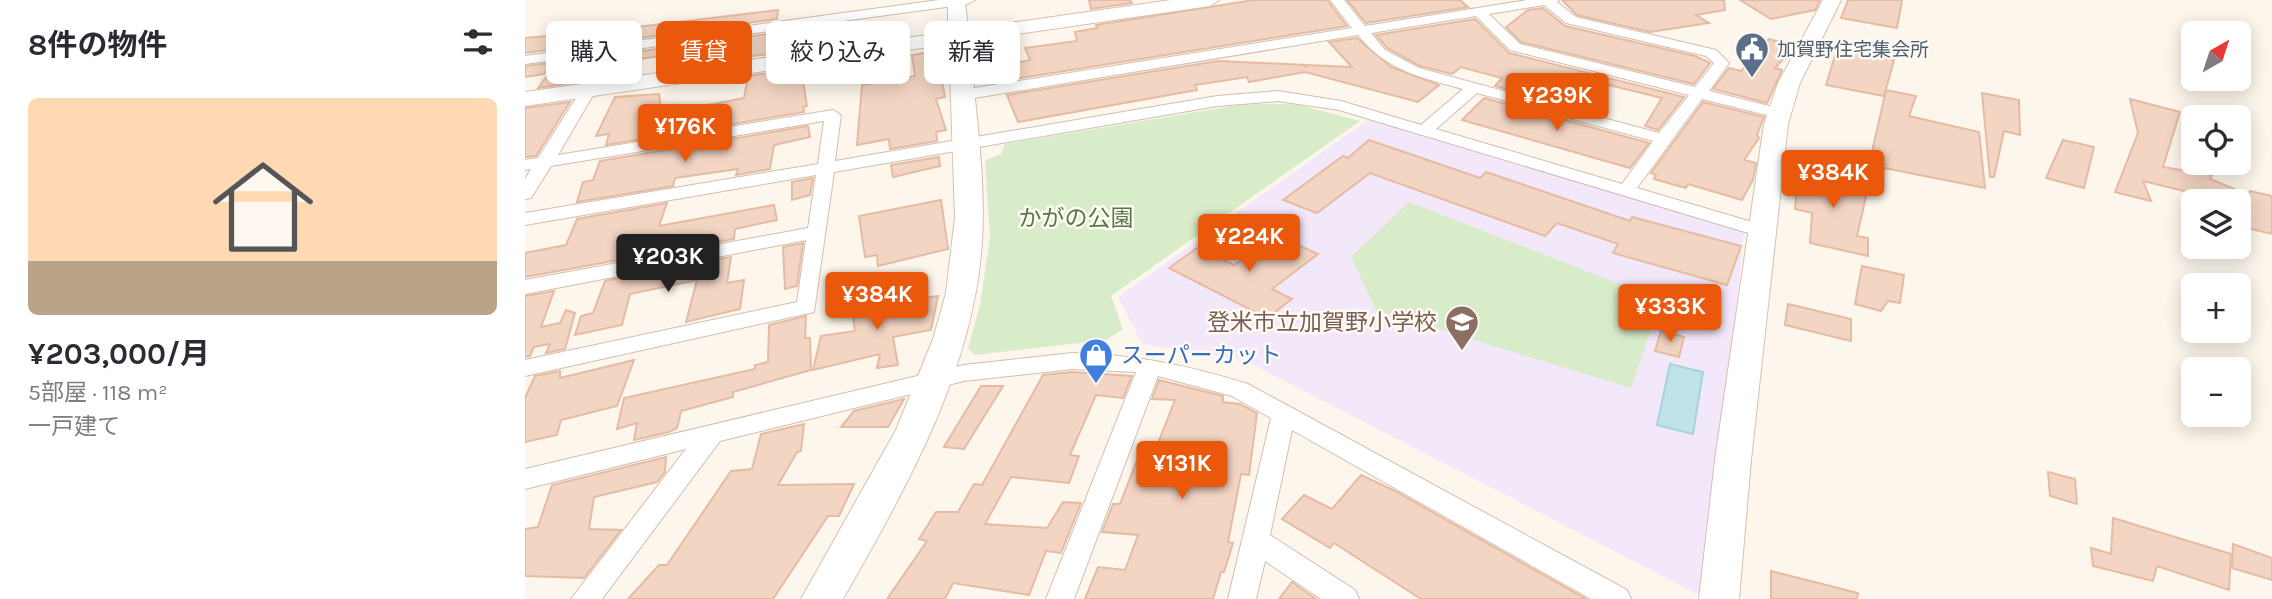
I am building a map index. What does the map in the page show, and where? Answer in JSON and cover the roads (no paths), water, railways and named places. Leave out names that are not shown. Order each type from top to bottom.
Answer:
[{"type":"street","points":[[1020,28],[1210,0]]},
{"type":"street","points":[[1336,0],[1380,52],[1399,65],[1473,88],[1663,139]]},
{"type":"street","points":[[962,95],[1550,0],[1571,20],[1711,53],[1722,63],[1626,190]]},
{"type":"street","points":[[1719,599],[1731,473],[1779,113],[1789,83],[1832,0]]},
{"type":"street","points":[[525,60],[960,1],[959,21]]},
{"type":"street","points":[[1479,12],[1515,47],[1779,113]]},
{"type":"street","points":[[525,99],[924,42]]},
{"type":"street","points":[[821,599],[902,454],[934,380],[959,293],[968,243],[966,143],[961,84]]},
{"type":"street","points":[[1424,131],[1473,88]]},
{"type":"street","points":[[525,194],[535,163],[588,90]]},
{"type":"street","points":[[525,219],[1259,96],[1325,102],[1762,231]]},
{"type":"street","points":[[525,368],[807,307],[834,115],[535,163]]},
{"type":"street","points":[[525,287],[817,232]]},
{"type":"street","points":[[525,479],[934,380],[1018,363],[1117,360],[1198,374],[1240,390],[1617,599]]},
{"type":"street","points":[[1060,599],[1150,366]]},
{"type":"street","points":[[1242,599],[1284,413]]},
{"type":"street","points":[[585,599],[712,434]]},
{"type":"street","points":[[1255,540],[1345,599]]},
{"type":"water","points":[[1670,364],[1703,372],[1693,434],[1657,425]]},
{"type":"place","name":"加賀野住宅集会所","points":[[1752,79]]},
{"type":"place","name":"登米市立加賀野小学校","points":[[1462,352]]},
{"type":"place","name":"スーパーカット","points":[[1096,385]]},
{"type":"park label","name":"かがの公園","points":[[1076,218]]}]
